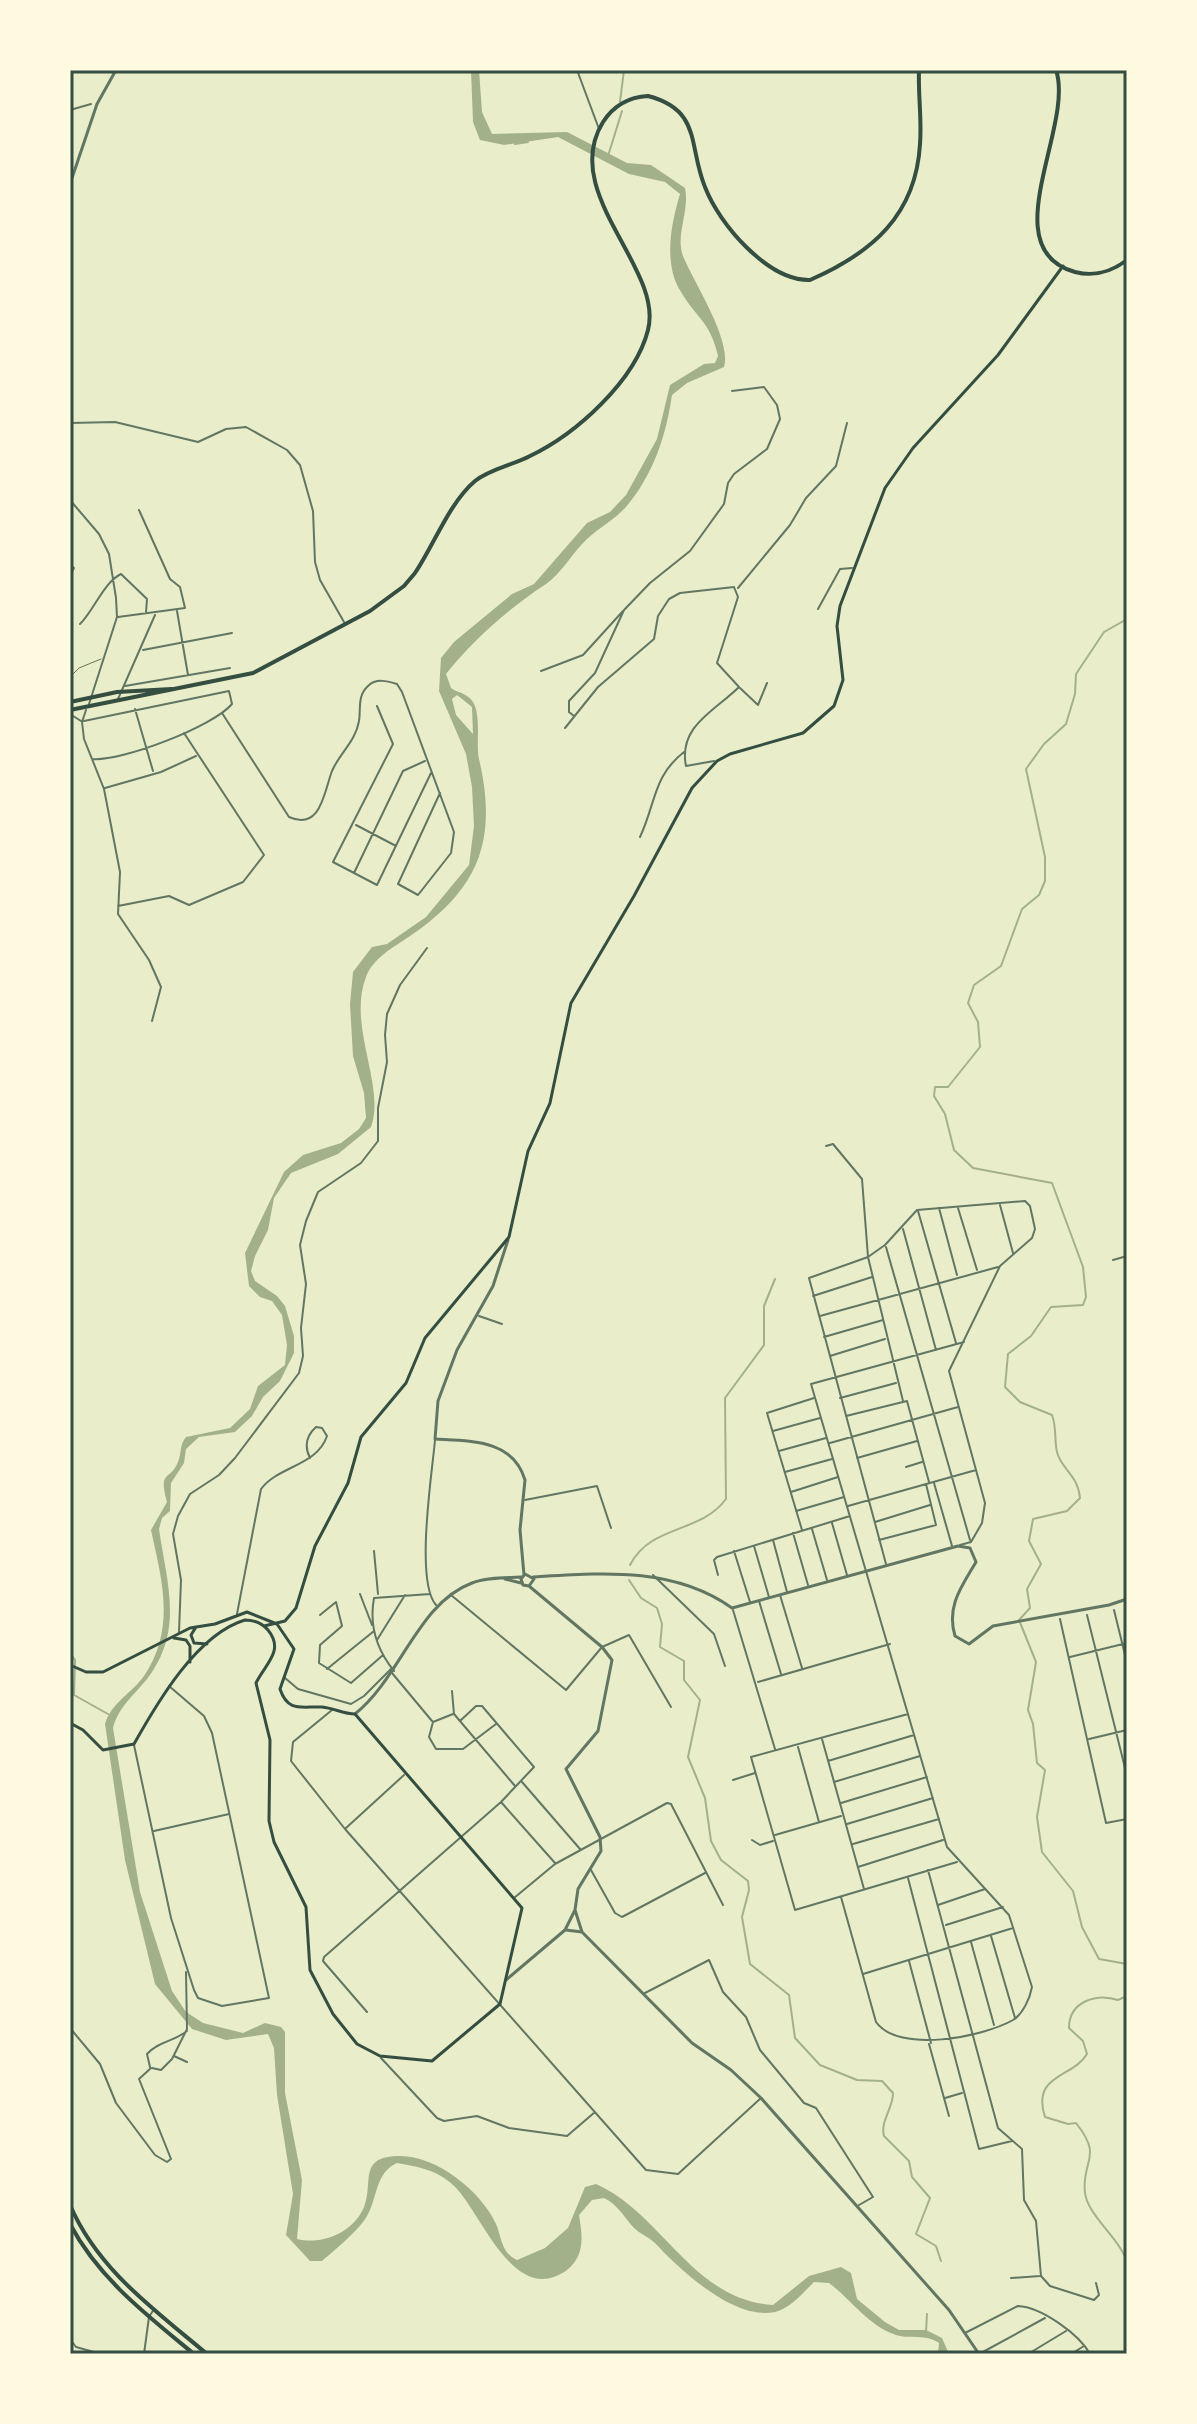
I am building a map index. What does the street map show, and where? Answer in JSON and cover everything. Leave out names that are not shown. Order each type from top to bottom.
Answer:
[{"type":"main road","points":[[70,712],[89,704],[253,673],[345,623],[404,586],[471,484],[552,444],[607,397],[640,348],[648,330],[647,306],[638,278],[602,204],[594,177],[595,145],[599,129],[608,114],[628,100],[648,96],[671,104],[689,126],[703,184],[723,218],[776,273],[792,279],[810,280],[879,237],[904,208],[920,151],[919,70]]},
{"type":"main road","points":[[1056,70],[1061,86],[1059,109],[1038,204],[1037,227],[1044,249],[1063,266],[1095,274],[1110,271],[1127,260]]},
{"type":"main road","points":[[264,1626],[277,1624],[296,1608],[315,1546],[348,1483],[361,1437],[406,1383],[425,1338],[509,1237],[528,1151],[550,1103],[571,1003],[634,896],[686,797],[717,761],[730,754],[803,733],[834,706],[843,680],[837,626],[853,569],[869,538],[885,488],[902,462],[998,355],[1063,266]]},
{"type":"main road","points":[[70,702],[121,692],[179,689]]},
{"type":"main road","points":[[70,1665],[86,1672],[103,1672],[179,1633],[215,1624],[237,1614],[253,1613],[277,1624],[294,1649],[283,1676],[281,1694],[296,1709],[333,1709],[355,1714],[404,1775],[522,1908],[500,2004],[432,2061],[380,2056],[348,2034],[310,1970],[306,1907],[270,1829],[270,1740],[256,1683],[275,1650],[275,1642],[264,1626],[253,1620],[239,1621],[208,1644],[169,1686],[134,1744],[103,1750],[83,1730],[70,1723]]},
{"type":"main road","points":[[196,1627],[191,1635],[194,1643],[208,1644]]},
{"type":"main road","points":[[172,1638],[179,1637],[190,1646],[190,1662]]},
{"type":"main road","points":[[70,2205],[99,2255],[154,2309],[207,2354]]},
{"type":"main road","points":[[70,2224],[106,2276],[194,2354]]},
{"type":"street","points":[[70,184],[97,104],[116,70]]},
{"type":"street","points":[[577,70],[599,129]]},
{"type":"street","points":[[70,110],[91,104]]},
{"type":"street","points":[[541,671],[583,655],[650,583],[690,551],[724,504],[728,483],[743,465],[767,449],[777,432],[780,419],[777,405],[764,387],[732,391]]},
{"type":"street","points":[[70,423],[115,422],[198,442],[226,429],[246,427],[287,450],[300,465],[317,531],[315,562],[320,580],[345,623]]},
{"type":"street","points":[[767,683],[758,705],[717,663],[731,625],[737,589],[790,525],[806,498],[836,466],[847,423]]},
{"type":"street","points":[[70,500],[99,534],[109,554],[113,577],[117,617],[82,722],[91,759],[104,789],[120,872],[116,906],[120,919],[149,960],[161,987],[152,1021]]},
{"type":"street","points":[[117,617],[185,608],[180,587],[170,579],[139,510]]},
{"type":"street","points":[[70,565],[74,568],[70,575]]},
{"type":"street","points":[[818,609],[840,569],[846,566],[853,569]]},
{"type":"street","points":[[80,624],[95,609],[113,577],[121,574],[133,582],[147,599],[146,614]]},
{"type":"street","points":[[565,728],[598,687],[654,639],[658,616],[669,599],[680,593],[737,589]]},
{"type":"street","points":[[177,610],[188,675]]},
{"type":"street","points":[[574,716],[569,712],[569,701],[595,673],[624,610]]},
{"type":"street","points":[[118,699],[155,613]]},
{"type":"street","points":[[141,650],[183,645],[232,633]]},
{"type":"street","points":[[125,686],[230,668]]},
{"type":"street","points":[[222,713],[289,817],[300,822],[309,819],[323,804],[332,771],[359,722],[359,704],[370,683],[381,680],[397,684],[440,793],[454,832],[451,853],[418,895],[398,884],[440,793]]},
{"type":"street","points":[[717,761],[686,766],[685,751],[691,730],[703,716],[739,687]]},
{"type":"street","points":[[82,722],[229,691],[232,704],[202,726],[144,750],[111,759],[91,759]]},
{"type":"street","points":[[377,706],[393,744],[333,862],[377,885],[431,773]]},
{"type":"street","points":[[135,709],[144,750],[153,772]]},
{"type":"street","points":[[70,712],[82,722]]},
{"type":"street","points":[[116,906],[169,896],[189,905],[243,882],[264,855],[183,732]]},
{"type":"street","points":[[640,837],[653,809],[656,784],[667,766],[685,751]]},
{"type":"street","points":[[104,789],[197,756]]},
{"type":"street","points":[[354,873],[375,835],[403,771],[426,761]]},
{"type":"street","points":[[353,824],[397,847]]},
{"type":"street","points":[[179,1633],[181,1580],[173,1534],[178,1516],[190,1494],[219,1475],[235,1458],[299,1373],[303,1356],[301,1328],[306,1284],[300,1245],[306,1221],[318,1192],[361,1163],[378,1141],[378,1108],[387,1062],[387,1014],[400,985],[427,948]]},
{"type":"street","points":[[826,1146],[831,1142],[862,1179],[868,1257],[903,1401]]},
{"type":"street","points":[[838,1159],[842,1155]]},
{"type":"street","points":[[501,1578],[521,1583],[549,1576],[653,1575],[681,1584],[732,1608],[971,1542],[982,1523],[985,1503],[949,1371],[1000,1266],[1032,1238],[1035,1229],[1030,1206],[1025,1201],[917,1210],[885,1245],[868,1257],[813,1275],[808,1285],[886,1565]]},
{"type":"street","points":[[999,1203],[1014,1254]]},
{"type":"street","points":[[958,1206],[977,1272]]},
{"type":"street","points":[[938,1207],[957,1276]]},
{"type":"street","points":[[917,1210],[956,1344]]},
{"type":"street","points":[[902,1227],[936,1350]]},
{"type":"street","points":[[436,1605],[430,1594],[426,1542],[438,1401],[457,1350],[498,1276],[509,1237]]},
{"type":"street","points":[[885,1245],[971,1542]]},
{"type":"street","points":[[1113,1260],[1127,1256]]},
{"type":"street","points":[[818,1317],[937,1281],[1000,1266]]},
{"type":"street","points":[[811,1297],[873,1277]]},
{"type":"street","points":[[477,1316],[502,1324]]},
{"type":"street","points":[[823,1337],[884,1319]]},
{"type":"street","points":[[828,1357],[886,1339]]},
{"type":"street","points":[[841,1897],[876,2022],[882,2030],[930,2043],[1015,2019],[1030,1998],[1032,1987],[1014,1928],[1003,1907],[958,1862],[944,1839],[890,1644],[811,1384],[964,1342]]},
{"type":"street","points":[[840,1398],[897,1382]]},
{"type":"street","points":[[802,1530],[767,1413],[815,1398]]},
{"type":"street","points":[[845,1417],[907,1401],[929,1482],[952,1547]]},
{"type":"street","points":[[829,1443],[958,1407]]},
{"type":"street","points":[[773,1431],[821,1418]]},
{"type":"street","points":[[237,1614],[261,1489],[310,1458],[325,1443],[327,1436],[322,1428],[316,1427],[310,1432],[306,1444],[310,1458]]},
{"type":"street","points":[[779,1451],[827,1437]]},
{"type":"street","points":[[435,1439],[487,1442],[500,1449],[521,1470],[524,1500],[520,1530],[524,1575],[539,1595],[602,1647],[612,1660],[602,1722],[566,1769],[600,1837],[601,1851],[578,1889],[575,1910],[565,1930],[506,1980]]},
{"type":"street","points":[[856,1458],[918,1441]]},
{"type":"street","points":[[785,1472],[833,1458]]},
{"type":"street","points":[[906,1467],[924,1461]]},
{"type":"street","points":[[848,1506],[977,1469]]},
{"type":"street","points":[[791,1492],[839,1477]]},
{"type":"street","points":[[879,1540],[936,1525],[929,1482]]},
{"type":"street","points":[[524,1500],[597,1486],[611,1528]]},
{"type":"street","points":[[796,1511],[845,1497]]},
{"type":"street","points":[[874,1523],[931,1505]]},
{"type":"street","points":[[718,1575],[714,1560],[733,1550],[851,1516]]},
{"type":"street","points":[[832,1521],[847,1576]]},
{"type":"street","points":[[812,1527],[828,1582]]},
{"type":"street","points":[[792,1532],[808,1587]]},
{"type":"street","points":[[772,1538],[788,1593]]},
{"type":"street","points":[[753,1544],[769,1598]]},
{"type":"street","points":[[958,1546],[970,1548],[976,1562],[957,1588],[952,1626],[955,1636],[969,1644],[993,1626],[1127,1599]]},
{"type":"street","points":[[733,1550],[751,1603]]},
{"type":"street","points":[[326,1670],[373,1628],[373,1603],[378,1596],[374,1551]]},
{"type":"street","points":[[355,1714],[404,1658],[436,1605],[473,1582],[524,1575]]},
{"type":"street","points":[[521,1583],[524,1575]]},
{"type":"street","points":[[653,1575],[714,1634],[725,1666]]},
{"type":"street","points":[[360,1594],[383,1655],[433,1722]]},
{"type":"street","points":[[377,1641],[406,1594]]},
{"type":"street","points":[[378,1596],[430,1594]]},
{"type":"street","points":[[451,1595],[566,1690],[602,1647],[625,1635],[632,1637],[671,1707]]},
{"type":"street","points":[[780,1595],[803,1669]]},
{"type":"street","points":[[759,1601],[782,1675]]},
{"type":"street","points":[[320,1615],[336,1602],[342,1621],[342,1626],[320,1645],[319,1663],[326,1670],[351,1683],[383,1655]]},
{"type":"street","points":[[732,1608],[775,1750]]},
{"type":"street","points":[[1114,1610],[1125,1643],[1127,1663]]},
{"type":"street","points":[[1087,1615],[1127,1776]]},
{"type":"street","points":[[1060,1619],[1106,1823],[1127,1819]]},
{"type":"street","points":[[1069,1657],[1125,1643]]},
{"type":"street","points":[[757,1683],[890,1644]]},
{"type":"street","points":[[283,1676],[298,1689],[351,1704],[393,1671]]},
{"type":"street","points":[[134,1744],[171,1918],[198,1998],[222,2006],[269,1998],[209,1726],[202,1714],[169,1686]]},
{"type":"street","points":[[452,1691],[454,1714],[516,1786]]},
{"type":"street","points":[[367,2012],[323,1961],[458,1836],[501,1802],[534,1767],[498,1723],[476,1706],[460,1721]]},
{"type":"street","points":[[333,1709],[293,1742],[291,1761],[345,1829],[646,2170],[678,2174],[761,2098]]},
{"type":"street","points":[[433,1722],[454,1714]]},
{"type":"street","points":[[909,1714],[751,1757],[795,1910],[958,1862]]},
{"type":"street","points":[[433,1722],[429,1737],[436,1749],[463,1749],[498,1723]]},
{"type":"street","points":[[1089,1739],[1127,1730]]},
{"type":"street","points":[[828,1761],[915,1735]]},
{"type":"street","points":[[822,1739],[865,1890]]},
{"type":"street","points":[[798,1746],[819,1822]]},
{"type":"street","points":[[834,1782],[921,1756]]},
{"type":"street","points":[[733,1780],[756,1773]]},
{"type":"street","points":[[345,1829],[404,1775]]},
{"type":"street","points":[[840,1803],[927,1777]]},
{"type":"street","points":[[521,1781],[580,1849]]},
{"type":"street","points":[[846,1824],[933,1798]]},
{"type":"street","points":[[501,1802],[555,1864]]},
{"type":"street","points":[[514,1899],[555,1864],[600,1837],[669,1803],[723,1905]]},
{"type":"street","points":[[153,1831],[229,1814]]},
{"type":"street","points":[[773,1836],[843,1815]]},
{"type":"street","points":[[852,1845],[939,1819]]},
{"type":"street","points":[[858,1867],[944,1839]]},
{"type":"street","points":[[752,1840],[760,1845],[775,1841]]},
{"type":"street","points":[[590,1869],[615,1913],[622,1917],[705,1873]]},
{"type":"street","points":[[928,1870],[998,2128],[1022,2149],[1024,2200],[1036,2221],[1041,2276],[1050,2286],[1094,2300],[1099,2295],[1096,2283]]},
{"type":"street","points":[[907,1877],[979,2149],[1013,2141]]},
{"type":"street","points":[[938,1905],[986,1889]]},
{"type":"street","points":[[944,1926],[1003,1907]]},
{"type":"street","points":[[575,1910],[582,1932],[692,2043],[731,2070],[761,2098],[949,2310],[979,2354],[1046,2317]]},
{"type":"street","points":[[863,1974],[1014,1928]]},
{"type":"street","points":[[565,1930],[582,1932]]},
{"type":"street","points":[[991,1935],[1015,2019]]},
{"type":"street","points":[[971,1941],[995,2026]]},
{"type":"street","points":[[645,1993],[709,1960],[723,1992],[746,2017],[760,2050],[804,2103],[816,2108],[873,2197],[857,2208]]},
{"type":"street","points":[[909,1960],[949,2116]]},
{"type":"street","points":[[151,2068],[161,2070],[187,2031],[184,1982],[187,1968]]},
{"type":"street","points":[[70,2028],[100,2064],[116,2103],[155,2155],[163,2161],[171,2159],[139,2079],[151,2068]]},
{"type":"street","points":[[151,2068],[147,2054],[157,2043],[168,2042],[187,2031]]},
{"type":"street","points":[[168,2042],[174,2049]]},
{"type":"street","points":[[173,2055],[187,2062]]},
{"type":"street","points":[[380,2056],[437,2118],[444,2121],[477,2116],[509,2128],[567,2136],[596,2112]]},
{"type":"street","points":[[944,2099],[964,2092]]},
{"type":"street","points":[[1011,2278],[1041,2276]]},
{"type":"street","points":[[964,2334],[1018,2306],[1046,2317],[1085,2346],[1090,2354]]},
{"type":"street","points":[[144,2354],[149,2317],[154,2309]]},
{"type":"street","points":[[1028,2354],[1067,2331]]},
{"type":"street","points":[[70,2339],[76,2347],[101,2354]]},
{"type":"street","points":[[1071,2354],[1085,2346]]},
{"type":"lane","points":[[70,677],[79,668],[101,659]]},
{"type":"shaded area","points":[[471,70],[479,70],[482,112],[492,134],[567,132],[627,163],[651,165],[685,188],[681,248],[723,342],[724,367],[687,383],[672,395],[657,455],[643,483],[625,508],[587,539],[551,580],[492,625],[446,674],[451,688],[467,696],[475,708],[486,814],[484,838],[478,860],[453,900],[379,959],[366,977],[361,996],[361,1015],[374,1093],[371,1127],[338,1154],[291,1173],[274,1198],[268,1230],[251,1271],[255,1281],[277,1296],[285,1306],[294,1336],[294,1353],[280,1381],[263,1397],[252,1416],[235,1432],[199,1437],[186,1449],[184,1463],[171,1483],[170,1511],[162,1518],[159,1529],[170,1602],[167,1637],[152,1672],[125,1705],[113,1728],[140,1892],[172,1991],[186,2012],[203,2023],[243,2033],[265,2023],[281,2027],[285,2032],[285,2093],[302,2180],[297,2239],[327,2238],[353,2224],[367,2198],[372,2166],[387,2157],[400,2156],[428,2162],[469,2188],[489,2212],[505,2249],[517,2260],[545,2248],[568,2228],[585,2187],[596,2184],[640,2214],[679,2254],[720,2288],[745,2300],[773,2305],[809,2276],[841,2267],[851,2273],[857,2299],[885,2322],[899,2330],[926,2330],[942,2338],[949,2354],[938,2354],[939,2343],[934,2340],[886,2331],[868,2319],[829,2283],[814,2282],[791,2304],[775,2312],[759,2313],[742,2309],[693,2279],[604,2198],[592,2200],[579,2215],[581,2244],[573,2264],[548,2279],[530,2277],[500,2252],[453,2185],[434,2173],[397,2163],[381,2179],[371,2209],[358,2227],[322,2261],[310,2261],[286,2235],[293,2194],[277,2095],[274,2048],[268,2034],[226,2040],[192,2029],[155,1984],[125,1860],[105,1724],[112,1710],[144,1676],[160,1640],[164,1604],[151,1530],[167,1502],[164,1480],[175,1468],[186,1437],[230,1428],[250,1409],[258,1386],[285,1365],[287,1345],[282,1315],[272,1301],[260,1297],[249,1286],[245,1253],[284,1172],[303,1155],[341,1143],[359,1129],[366,1118],[364,1093],[353,1056],[350,1004],[353,972],[372,947],[387,944],[426,917],[469,865],[474,826],[472,787],[466,754],[439,691],[441,658],[454,642],[512,594],[534,584],[587,523],[610,512],[626,495],[657,439],[670,385],[704,364],[715,363],[718,356],[711,335],[681,292],[672,269],[670,244],[680,194],[665,182],[629,174],[558,137],[504,145],[480,140],[473,122]],"holes":[[[457,695],[472,707],[473,734],[456,715],[452,699]]]},
{"type":"waterway","points":[[620,102],[624,70]]},
{"type":"waterway","points":[[608,156],[622,111]]},
{"type":"waterway","points":[[515,144],[528,142]]},
{"type":"waterway","points":[[681,277],[702,308]]},
{"type":"waterway","points":[[1127,619],[1104,632],[1076,674],[1075,694],[1066,724],[1044,744],[1026,769],[1045,857],[1045,881],[1039,895],[1022,909],[1001,966],[974,985],[968,1003],[978,1022],[980,1047],[948,1087],[935,1087],[934,1096],[945,1114],[954,1150],[973,1168],[1052,1183],[1083,1267],[1086,1297],[1083,1305],[1051,1307],[1031,1336],[1008,1354],[1005,1387],[1020,1402],[1052,1415],[1057,1452],[1076,1484],[1080,1498],[1067,1511],[1033,1519],[1029,1541],[1041,1564],[1027,1589],[1030,1608],[1019,1620],[1036,1662],[1028,1710],[1033,1724],[1037,1763],[1045,1770],[1037,1817],[1042,1852],[1073,1891],[1082,1927],[1099,1959],[1127,1964]]},
{"type":"waterway","points":[[630,1565],[650,1542],[703,1518],[726,1499],[725,1398],[764,1345],[764,1306],[775,1279]]},
{"type":"waterway","points":[[629,1580],[641,1598],[657,1608],[662,1624],[660,1647],[684,1661],[684,1680],[700,1700],[688,1757],[705,1798],[711,1841],[721,1860],[748,1881],[749,1890],[742,1917],[750,1964],[789,1995],[795,2038],[820,2065],[857,2080],[882,2081],[893,2093],[884,2136],[909,2161],[912,2177],[930,2198],[916,2234],[936,2246],[941,2261]]},
{"type":"waterway","points":[[70,1653],[75,1660],[74,1695],[108,1714]]},
{"type":"waterway","points":[[1127,1996],[1118,2000],[1093,1999],[1079,2005],[1074,2011],[1069,2028],[1083,2041],[1087,2054],[1081,2062],[1048,2084],[1042,2103],[1045,2117],[1068,2124],[1076,2123],[1089,2144],[1090,2159],[1085,2182],[1087,2202],[1127,2262]]},
{"type":"waterway","points":[[372,2186],[383,2164],[394,2159]]},
{"type":"waterway","points":[[483,2216],[498,2242]]},
{"type":"waterway","points":[[630,2216],[647,2230]]},
{"type":"waterway","points":[[673,2257],[703,2280]]},
{"type":"waterway","points":[[1127,2279],[1127,2305]]},
{"type":"waterway","points":[[926,2332],[927,2314]]}]
